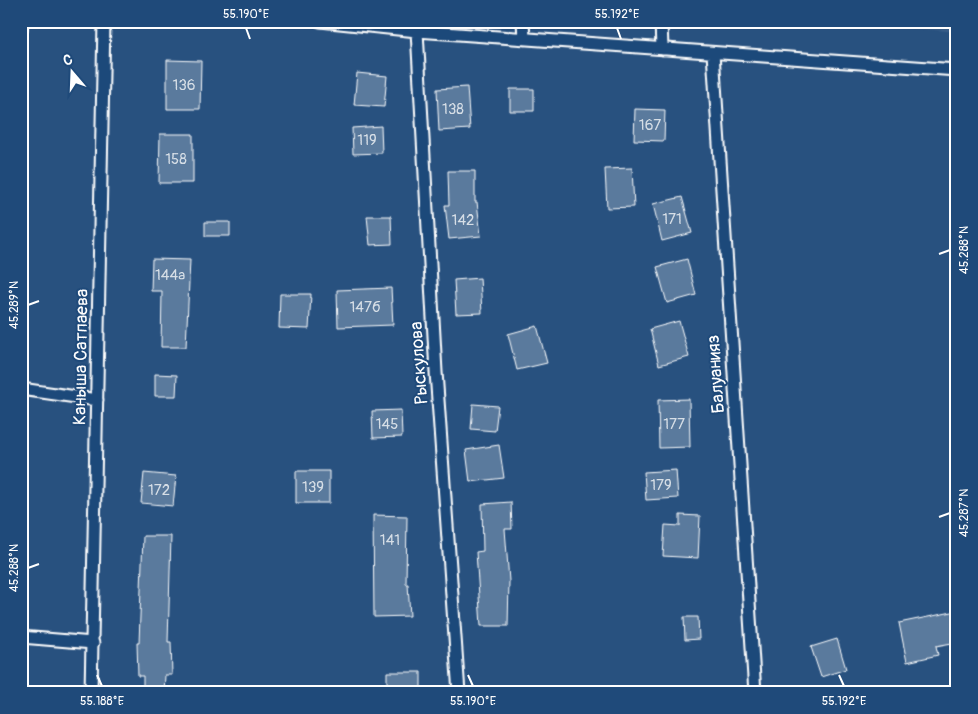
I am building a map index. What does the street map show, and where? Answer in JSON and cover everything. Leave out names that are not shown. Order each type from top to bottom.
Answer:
[{"type":"street","points":[[21,30],[22,21]]},
{"type":"street","name":"Каныша Сатпаева","points":[[91,693],[104,21]]},
{"type":"street","points":[[320,21],[417,31],[957,70]]},
{"type":"street","points":[[523,21],[524,39]]},
{"type":"street","points":[[662,21],[662,49]]},
{"type":"street","name":"Рыскулова","points":[[417,31],[436,362],[459,693]]},
{"type":"street","name":"Балуанияз","points":[[713,53],[755,693]]},
{"type":"street","points":[[21,389],[97,400]]},
{"type":"street","points":[[21,637],[93,643]]},
{"type":"shaded area","points":[[831,21],[957,21],[957,32]]},
{"type":"building","points":[[167,60],[201,61],[200,109],[167,109]]},
{"type":"building","points":[[357,73],[387,76],[384,107],[354,105]]},
{"type":"building","points":[[467,87],[470,129],[439,131],[437,89]]},
{"type":"building","points":[[510,89],[534,89],[534,111],[510,111]]},
{"type":"building","points":[[635,109],[665,110],[664,141],[634,140]]},
{"type":"building","points":[[381,126],[382,153],[353,154],[352,128]]},
{"type":"building","points":[[160,134],[193,134],[193,183],[159,183]]},
{"type":"building","points":[[632,168],[634,207],[607,208],[605,169]]},
{"type":"building","points":[[448,171],[475,171],[475,202],[477,202],[481,236],[449,239],[445,205],[449,205]]},
{"type":"building","points":[[682,197],[692,233],[662,241],[653,204]]},
{"type":"building","points":[[367,216],[391,216],[392,244],[370,245]]},
{"type":"building","points":[[205,222],[230,222],[230,236],[205,236]]},
{"type":"building","points":[[152,259],[190,260],[186,347],[161,347],[162,291],[151,291]]},
{"type":"building","points":[[687,259],[696,295],[667,303],[657,267]]},
{"type":"building","points":[[480,278],[482,313],[456,314],[454,280]]},
{"type":"building","points":[[391,288],[393,325],[338,327],[337,290]]},
{"type":"building","points":[[280,294],[311,294],[309,329],[279,328]]},
{"type":"building","points":[[679,321],[689,357],[659,365],[650,329]]},
{"type":"building","points":[[537,326],[547,363],[517,370],[508,334]]},
{"type":"building","points":[[155,374],[177,375],[176,396],[155,396]]},
{"type":"building","points":[[689,399],[690,447],[659,448],[658,400]]},
{"type":"building","points":[[473,404],[498,406],[495,431],[471,429]]},
{"type":"building","points":[[401,410],[402,437],[373,438],[372,411]]},
{"type":"building","points":[[499,445],[504,478],[470,482],[466,450]]},
{"type":"building","points":[[676,470],[678,498],[646,500],[644,472]]},
{"type":"building","points":[[296,471],[329,471],[329,503],[296,503]]},
{"type":"building","points":[[144,473],[176,476],[173,506],[141,503]]},
{"type":"building","points":[[511,502],[512,529],[505,529],[509,581],[508,626],[481,626],[476,552],[483,551],[482,504]]},
{"type":"building","points":[[373,515],[407,516],[406,584],[408,584],[410,616],[374,617]]},
{"type":"building","points":[[680,515],[700,516],[698,558],[663,556],[665,525],[680,526]]},
{"type":"building","points":[[143,536],[171,536],[168,642],[171,642],[172,675],[165,675],[164,693],[143,693],[143,676],[138,676],[137,643],[139,643]]},
{"type":"building","points":[[957,611],[957,642],[936,646],[938,655],[907,662],[899,623]]},
{"type":"building","points":[[684,617],[698,617],[699,639],[685,640]]},
{"type":"building","points":[[837,639],[846,669],[821,677],[811,647]]},
{"type":"building","points":[[387,672],[421,672],[421,693],[387,693]]}]
